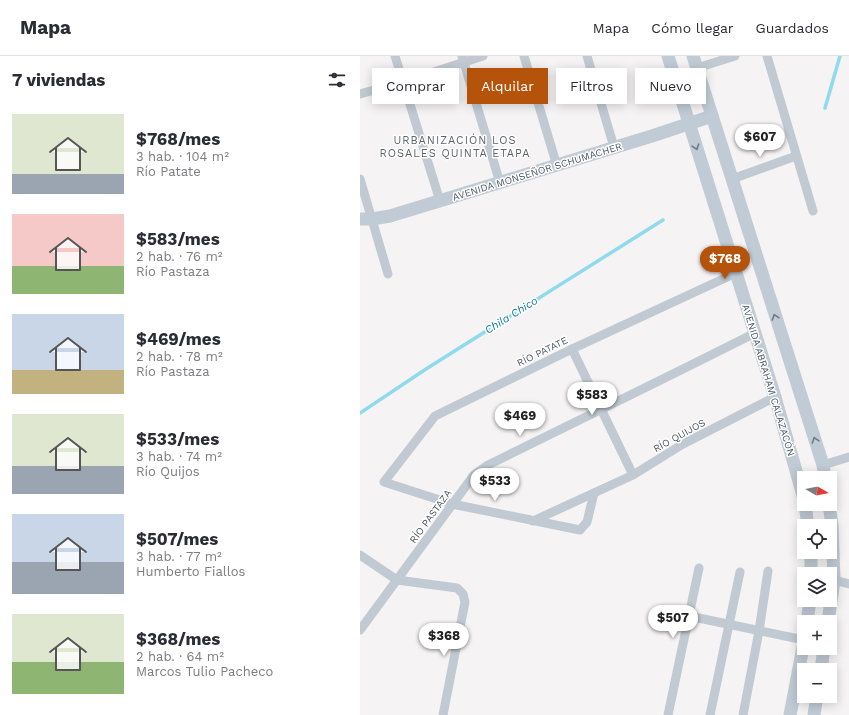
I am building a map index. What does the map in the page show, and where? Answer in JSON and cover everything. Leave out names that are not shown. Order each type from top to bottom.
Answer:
[{"type":"main road","name":"AVENIDA ABRAHAM CALAZACÓN","points":[[668,56],[775,397],[797,474]]},
{"type":"main road","points":[[695,62],[824,471]]},
{"type":"main road","name":"AVENIDA MONSEÑOR SCHUMACHER","points":[[366,219],[390,216],[557,166],[712,116]]},
{"type":"main road","points":[[830,511],[834,567]]},
{"type":"main road","points":[[790,715],[801,655]]},
{"type":"main road","points":[[817,703],[817,715]]},
{"type":"street","points":[[395,56],[398,68]]},
{"type":"street","points":[[439,68],[463,59],[483,56]]},
{"type":"street","points":[[524,56],[557,166]]},
{"type":"street","points":[[587,56],[614,147]]},
{"type":"street","points":[[695,62],[734,56]]},
{"type":"street","points":[[767,56],[812,211]]},
{"type":"street","points":[[463,59],[500,183]]},
{"type":"street","points":[[360,94],[372,91]]},
{"type":"street","points":[[409,104],[440,201]]},
{"type":"street","points":[[732,179],[796,156]]},
{"type":"street","points":[[360,179],[366,219],[388,274]]},
{"type":"street","name":"RÍO PATATE","points":[[452,504],[384,482],[435,416],[572,349],[736,273]]},
{"type":"street","name":"RÍO PASTAZA","points":[[360,630],[474,475],[488,465],[755,333]]},
{"type":"street","points":[[572,349],[633,475]]},
{"type":"street","name":"RÍO QUIJOS","points":[[533,521],[633,475],[684,444],[775,397]]},
{"type":"street","points":[[823,465],[849,457]]},
{"type":"street","points":[[452,504],[580,530],[586,522],[594,493]]},
{"type":"street","points":[[360,554],[396,580],[457,588],[463,594],[465,602],[443,715]]},
{"type":"street","points":[[668,715],[699,568]]},
{"type":"street","points":[[743,715],[759,631],[768,571]]},
{"type":"street","points":[[710,715],[740,572]]},
{"type":"street","points":[[837,581],[849,584]]},
{"type":"street","points":[[689,616],[797,639]]},
{"type":"waterway","name":"Chila Chico","points":[[825,108],[840,56]]},
{"type":"waterway","name":"Chila Chico","points":[[360,413],[426,369],[663,220]]},
{"type":"district","name":"URBANIZACIÓN LOS ROSALES QUINTA ETAPA","points":[[455,146]]}]
